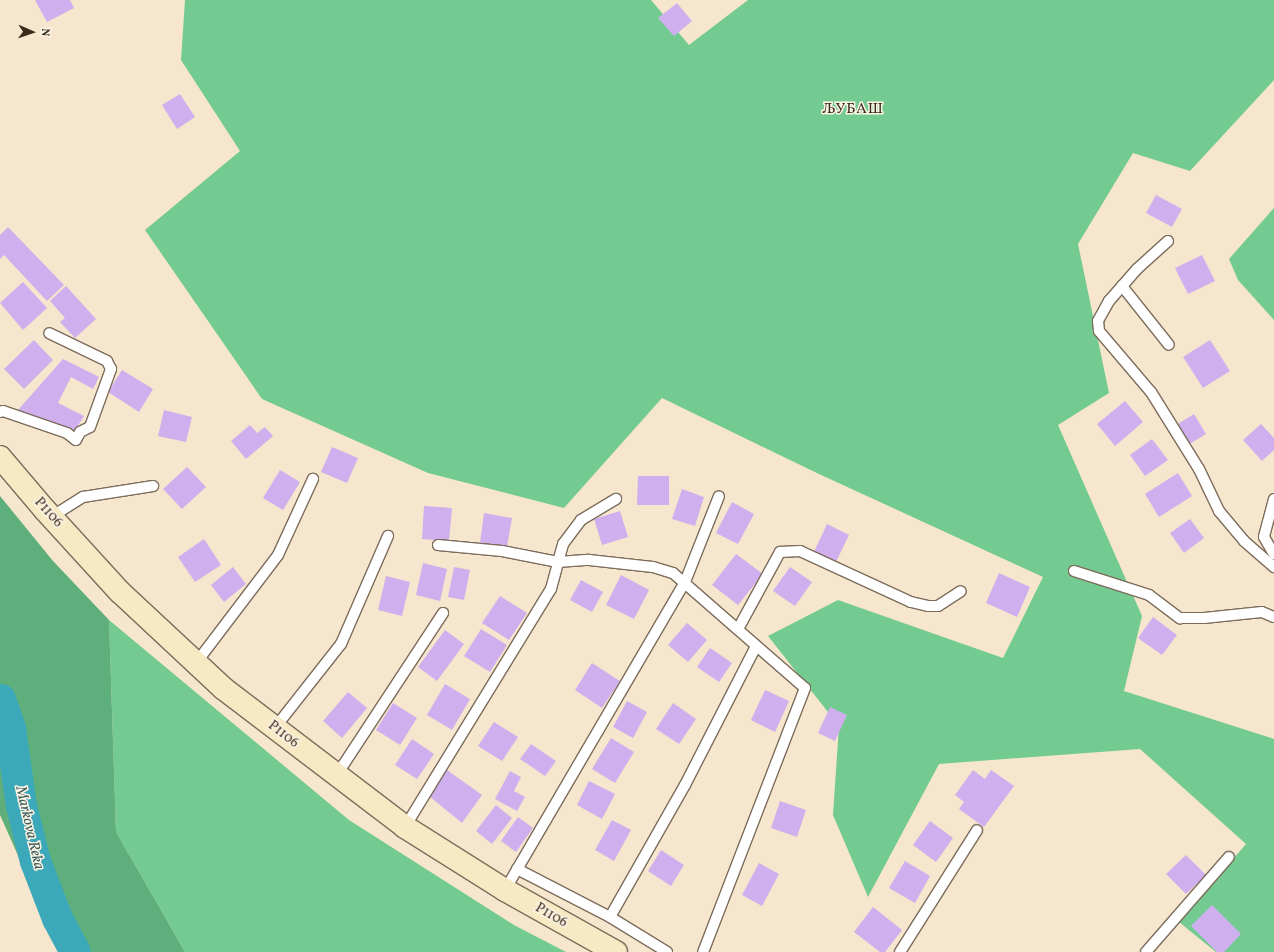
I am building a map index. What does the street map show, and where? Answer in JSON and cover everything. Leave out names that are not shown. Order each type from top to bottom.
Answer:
[{"type":"main road","name":"P1106","points":[[0,457],[51,517],[120,592],[224,689],[274,729],[405,827],[505,890],[616,952]]},
{"type":"lane","points":[[1168,241],[1122,286],[1101,312],[1098,321],[1099,331],[1151,392],[1199,469],[1219,511],[1244,541],[1274,567]]},
{"type":"lane","points":[[1122,286],[1169,345]]},
{"type":"lane","points":[[0,412],[3,411],[68,433],[76,440],[80,432],[90,427],[111,370],[107,361],[49,333]]},
{"type":"lane","points":[[196,663],[278,555],[312,480]]},
{"type":"lane","points":[[51,517],[83,497],[153,486]]},
{"type":"lane","points":[[505,890],[685,582],[719,496]]},
{"type":"lane","points":[[405,827],[551,589],[563,544],[581,520],[616,499]]},
{"type":"lane","points":[[1274,499],[1264,537],[1274,554]]},
{"type":"lane","points":[[274,729],[341,644],[388,536]]},
{"type":"lane","points":[[438,545],[502,551],[558,562],[589,560],[653,567],[673,573],[805,688],[703,952]]},
{"type":"lane","points":[[738,630],[780,552],[800,551],[911,602],[928,606],[938,606],[961,591]]},
{"type":"lane","points":[[1074,571],[1150,595],[1180,618],[1204,618],[1262,612],[1274,617]]},
{"type":"lane","points":[[336,776],[444,613]]},
{"type":"lane","points":[[610,917],[685,785],[756,646]]},
{"type":"lane","points":[[900,952],[977,830]]},
{"type":"lane","points":[[1146,952],[1229,857]]},
{"type":"lane","points":[[517,869],[610,917],[667,952]]},
{"type":"green space","points":[[185,0],[651,0],[689,45],[748,0],[1274,0],[1274,80],[1190,171],[1133,153],[1078,244],[1109,393],[1058,425],[1142,616],[1124,691],[1274,739],[1274,952],[1216,952],[1179,922],[1246,844],[1140,749],[939,764],[868,897],[833,815],[839,726],[768,636],[838,600],[1003,658],[1043,577],[819,474],[662,398],[564,508],[428,473],[262,399],[145,230],[240,151],[181,60]]},
{"type":"green space","points":[[1274,208],[1274,320],[1238,280],[1229,259]]},
{"type":"green space","points":[[0,496],[53,561],[109,620],[116,832],[185,952],[61,952],[0,815]]},
{"type":"green space","points":[[109,620],[349,820],[514,925],[566,952],[185,952],[116,832]]},
{"type":"building","points":[[35,0],[70,0],[74,8],[47,22]]},
{"type":"building","points":[[677,3],[692,21],[674,36],[658,18]]},
{"type":"building","points":[[180,94],[195,117],[177,129],[162,105]]},
{"type":"building","points":[[1156,195],[1182,209],[1172,227],[1146,213]]},
{"type":"building","points":[[8,227],[64,285],[47,301],[4,255],[0,259],[0,235]]},
{"type":"building","points":[[1202,255],[1215,281],[1188,294],[1175,268]]},
{"type":"building","points":[[23,282],[47,308],[23,330],[0,303]]},
{"type":"building","points":[[66,286],[96,319],[75,338],[60,322],[65,318],[50,301]]},
{"type":"building","points":[[34,340],[53,360],[24,389],[4,369]]},
{"type":"building","points":[[1210,340],[1230,371],[1203,388],[1183,357]]},
{"type":"building","points":[[63,359],[99,377],[93,389],[71,377],[58,403],[84,416],[74,432],[17,411]]},
{"type":"building","points":[[122,370],[153,389],[139,412],[108,392]]},
{"type":"building","points":[[1125,401],[1143,422],[1115,446],[1097,424]]},
{"type":"building","points":[[164,410],[192,417],[186,442],[158,436]]},
{"type":"building","points":[[1194,414],[1206,434],[1188,445],[1176,425]]},
{"type":"building","points":[[1261,424],[1274,438],[1274,450],[1262,461],[1243,440]]},
{"type":"building","points":[[250,425],[257,433],[265,427],[273,436],[246,459],[231,441]]},
{"type":"building","points":[[1152,439],[1168,460],[1145,476],[1130,455]]},
{"type":"building","points":[[332,447],[358,458],[347,483],[321,472]]},
{"type":"building","points":[[187,467],[206,487],[182,509],[163,489]]},
{"type":"building","points":[[280,470],[300,482],[283,510],[263,498]]},
{"type":"building","points":[[1178,473],[1192,496],[1159,517],[1145,494]]},
{"type":"building","points":[[638,476],[669,476],[669,505],[637,505]]},
{"type":"building","points":[[682,489],[704,497],[695,526],[672,519]]},
{"type":"building","points":[[732,502],[754,514],[738,544],[716,533]]},
{"type":"building","points":[[424,506],[452,508],[449,541],[422,539]]},
{"type":"building","points":[[620,511],[628,537],[602,545],[594,519]]},
{"type":"building","points":[[484,513],[512,518],[507,547],[480,543]]},
{"type":"building","points":[[1190,519],[1204,538],[1184,553],[1170,533]]},
{"type":"building","points":[[827,524],[849,535],[834,566],[812,556]]},
{"type":"building","points":[[204,539],[221,565],[195,582],[178,557]]},
{"type":"building","points":[[736,554],[763,574],[738,605],[712,585]]},
{"type":"building","points":[[423,563],[447,569],[440,601],[416,595]]},
{"type":"building","points":[[233,567],[246,584],[224,602],[211,585]]},
{"type":"building","points":[[454,567],[470,570],[464,600],[448,597]]},
{"type":"building","points":[[790,567],[812,582],[795,606],[773,591]]},
{"type":"building","points":[[999,573],[1030,587],[1017,617],[986,603]]},
{"type":"building","points":[[621,575],[649,590],[634,619],[606,605]]},
{"type":"building","points":[[386,576],[410,582],[402,616],[378,610]]},
{"type":"building","points":[[581,580],[603,592],[592,612],[570,600]]},
{"type":"building","points":[[500,596],[527,613],[509,640],[482,623]]},
{"type":"building","points":[[1153,617],[1177,635],[1162,655],[1138,638]]},
{"type":"building","points":[[687,623],[707,640],[688,662],[668,645]]},
{"type":"building","points":[[481,629],[507,645],[490,672],[464,656]]},
{"type":"building","points":[[445,630],[464,644],[437,681],[418,667]]},
{"type":"building","points":[[710,648],[732,663],[719,682],[697,667]]},
{"type":"building","points":[[592,663],[620,681],[602,708],[575,690]]},
{"type":"building","points":[[445,684],[470,699],[452,730],[427,715]]},
{"type":"building","points":[[765,690],[789,701],[775,732],[751,720]]},
{"type":"building","points":[[348,692],[367,708],[342,738],[323,721]]},
{"type":"building","points":[[627,701],[647,712],[633,738],[613,727]]},
{"type":"building","points":[[393,703],[417,718],[400,745],[376,730]]},
{"type":"building","points":[[673,703],[696,719],[679,744],[656,729]]},
{"type":"building","points":[[830,707],[847,715],[835,741],[818,733]]},
{"type":"building","points":[[494,722],[518,737],[502,761],[478,746]]},
{"type":"building","points":[[611,738],[634,752],[615,783],[592,769]]},
{"type":"building","points":[[412,739],[434,754],[417,779],[395,765]]},
{"type":"building","points":[[531,744],[556,761],[545,776],[520,759]]},
{"type":"building","points":[[447,770],[482,795],[462,823],[429,796]]},
{"type":"building","points":[[973,770],[985,779],[991,770],[1014,786],[984,827],[959,809],[964,802],[955,795]]},
{"type":"building","points":[[510,771],[521,777],[514,791],[525,797],[517,811],[495,799]]},
{"type":"building","points":[[589,781],[615,794],[602,819],[577,805]]},
{"type":"building","points":[[780,801],[806,810],[797,837],[771,828]]},
{"type":"building","points":[[496,805],[512,818],[492,844],[476,831]]},
{"type":"building","points":[[518,817],[533,828],[516,852],[501,841]]},
{"type":"building","points":[[612,820],[631,830],[614,861],[595,850]]},
{"type":"building","points":[[930,821],[953,838],[936,862],[913,845]]},
{"type":"building","points":[[661,850],[684,865],[671,886],[648,871]]},
{"type":"building","points":[[1186,855],[1206,875],[1186,894],[1166,874]]},
{"type":"building","points":[[905,861],[930,876],[915,903],[889,888]]},
{"type":"building","points":[[759,863],[779,874],[762,906],[742,895]]},
{"type":"building","points":[[1212,905],[1241,934],[1224,952],[1217,952],[1191,926]]},
{"type":"building","points":[[873,907],[902,930],[885,952],[880,952],[854,932]]},
{"type":"waterway","name":"Markova Reka","points":[[0,699],[10,728],[21,805],[35,861],[57,918],[75,952]]},
{"type":"district","name":"ЉУБАШ","points":[[853,110]]}]
